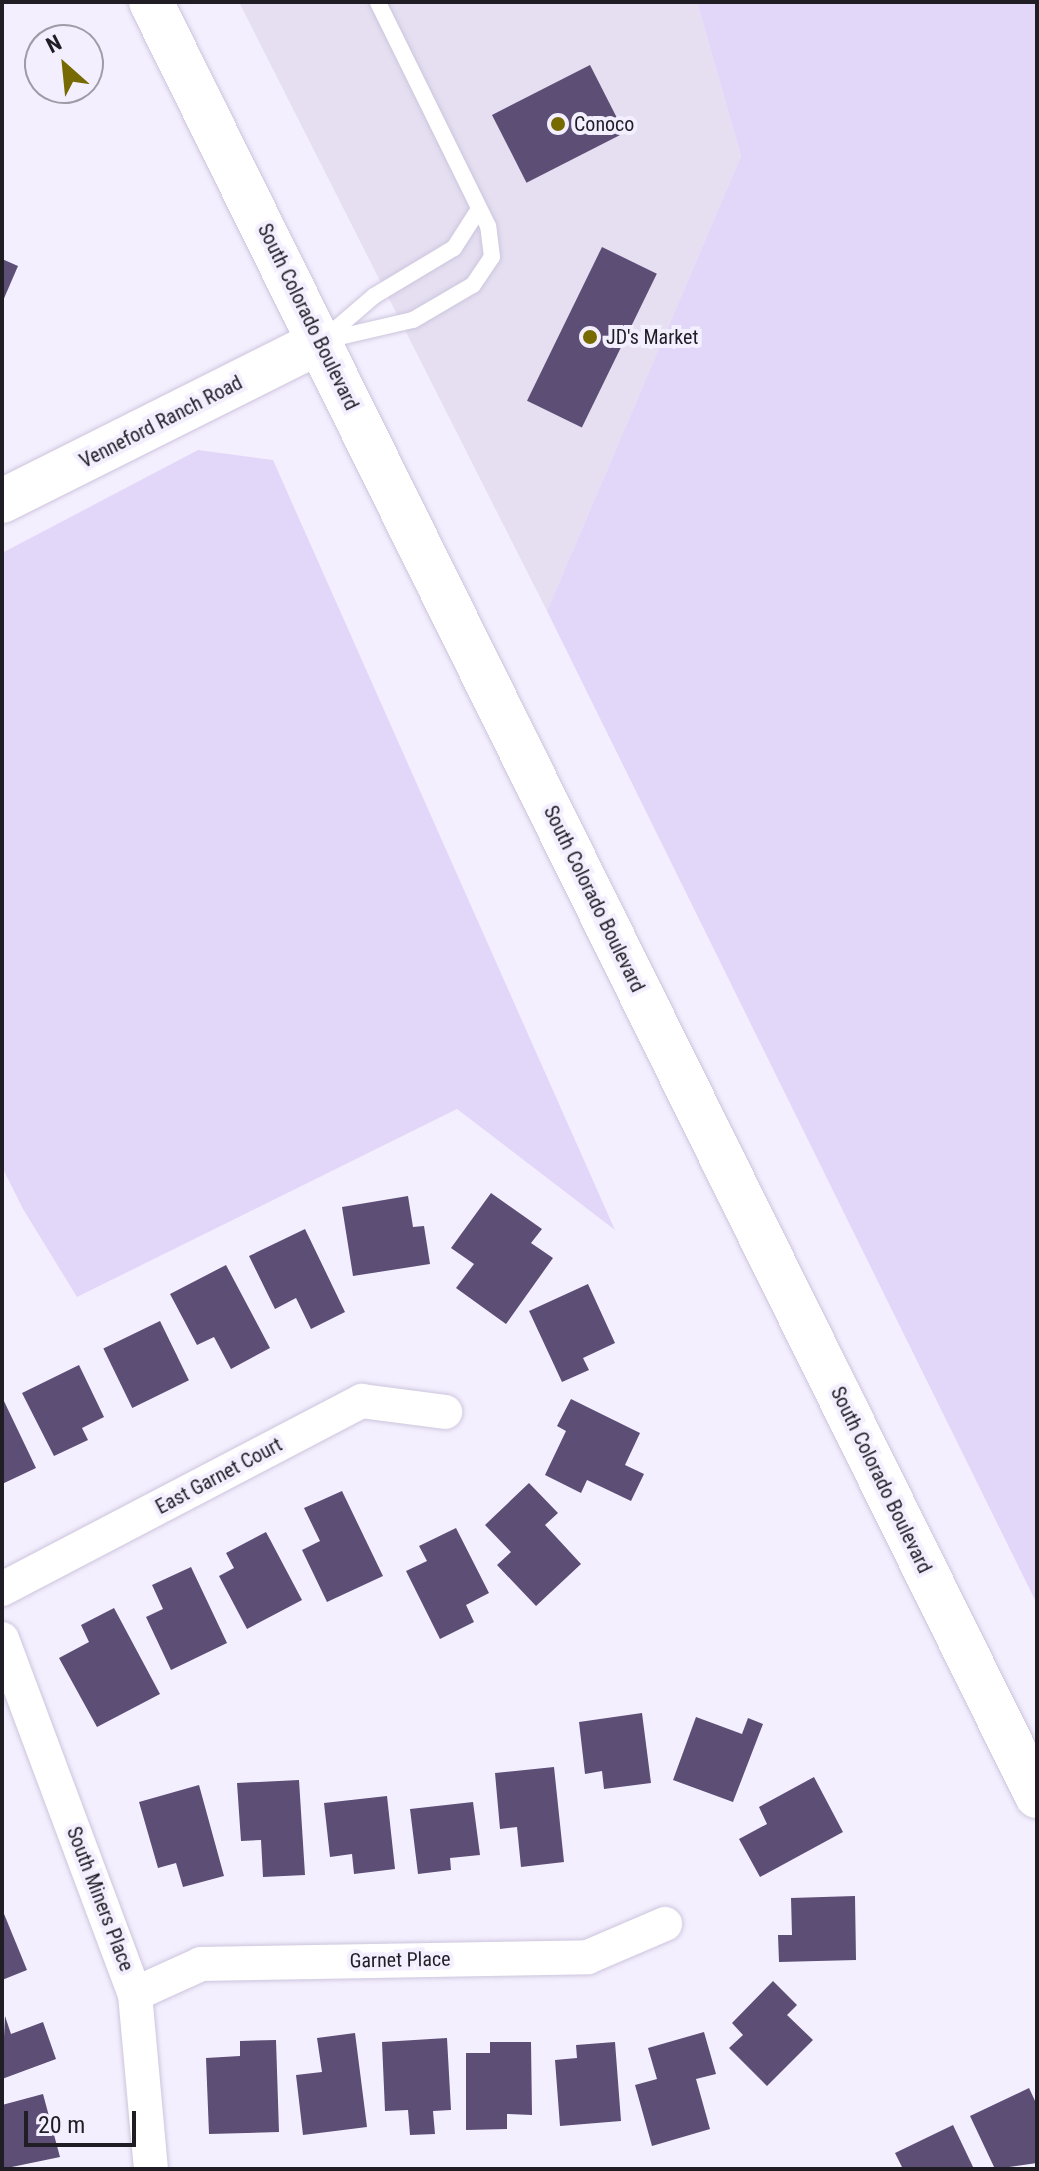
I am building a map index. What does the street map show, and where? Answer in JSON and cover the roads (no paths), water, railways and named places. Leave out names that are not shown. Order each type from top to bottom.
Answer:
[{"type":"main road","name":"South Colorado Boulevard","points":[[151,2],[1037,1796]]},
{"type":"main road","name":"Venneford Ranch Road","points":[[2,501],[320,342]]},
{"type":"street","name":"East Garnet Court","points":[[2,1589],[362,1401],[445,1412]]},
{"type":"street","name":"South Miners Place","points":[[2,1639],[135,1994],[151,2169]]},
{"type":"street","name":"Garnet Place","points":[[135,1994],[201,1964],[588,1957],[665,1924]]},
{"type":"lane","points":[[320,342],[413,320],[473,285],[492,247],[479,209],[378,2]]},
{"type":"lane","points":[[320,342],[374,296],[454,248],[479,209]]},
{"type":"place","name":"Conoco","points":[[558,124]]},
{"type":"place","name":"JD's Market","points":[[590,337]]}]
